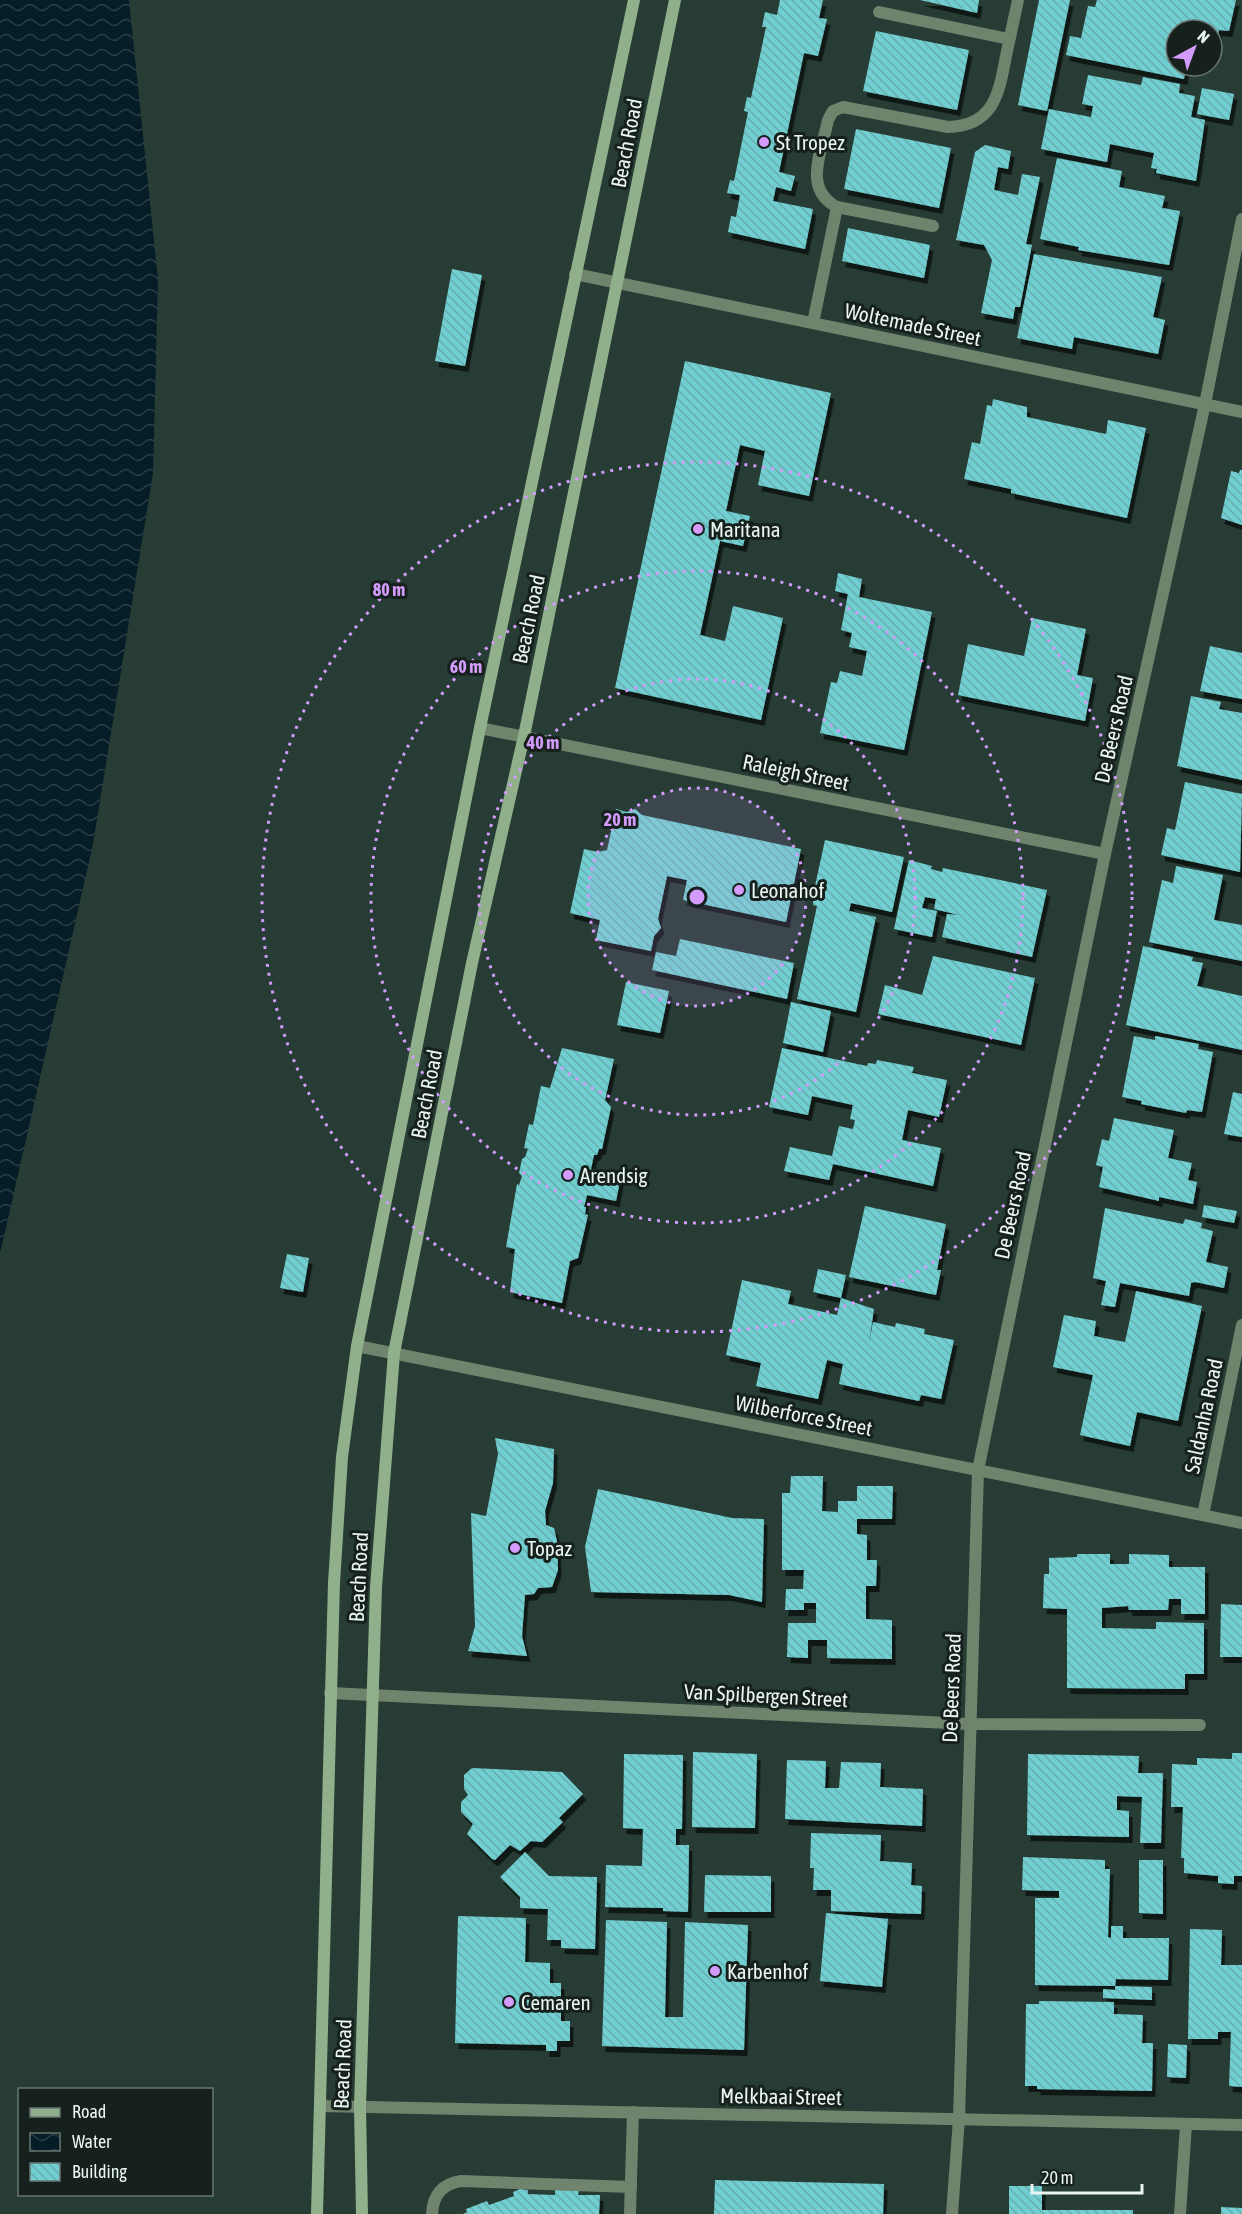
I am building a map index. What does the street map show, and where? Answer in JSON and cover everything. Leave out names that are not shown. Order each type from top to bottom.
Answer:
[{"type":"main road","name":"Beach Road","points":[[317,2214],[330,1693],[342,1457],[357,1346],[480,728],[634,0]]},
{"type":"main road","name":"Beach Road","points":[[362,2214],[360,2107],[376,1587],[394,1353],[472,963],[524,736],[675,0]]},
{"type":"street","points":[[933,226],[837,207],[821,194],[815,182],[828,120],[833,111],[843,107],[948,127],[969,124],[988,111],[1000,90],[1018,0]]},
{"type":"street","points":[[879,12],[1009,39]]},
{"type":"street","points":[[813,323],[837,207]]},
{"type":"street","name":"De Beers Road","points":[[952,2214],[959,2119],[978,1470],[1105,855],[1205,404],[1242,219]]},
{"type":"street","name":"Woltemade Street","points":[[576,274],[618,285],[1242,412]]},
{"type":"street","name":"Raleigh Street","points":[[480,728],[1105,855]]},
{"type":"street","name":"Saldanha Road","points":[[1203,1515],[1242,1325]]},
{"type":"street","name":"Wilberforce Street","points":[[357,1346],[1242,1523]]},
{"type":"street","name":"Van Spilbergen Street","points":[[330,1693],[969,1724],[1200,1725]]},
{"type":"street","name":"Melkbaai Street","points":[[320,2106],[1242,2125]]},
{"type":"street","points":[[630,2214],[633,2112]]},
{"type":"street","points":[[1180,2214],[1186,2124]]},
{"type":"street","points":[[432,2214],[436,2194],[444,2186],[461,2181],[631,2187]]},
{"type":"water","points":[[0,0],[129,0],[158,280],[153,473],[93,844],[0,1254]]},
{"type":"building","name":"St Tropez","points":[[780,0],[823,0],[819,18],[827,19],[818,56],[804,53],[779,172],[795,176],[791,191],[776,187],[773,201],[813,209],[805,249],[728,232],[731,216],[736,217],[740,195],[727,193],[730,180],[734,181],[748,112],[744,111],[747,97],[751,98],[766,27],[762,27],[765,12],[777,15]]},
{"type":"building","points":[[920,0],[979,0],[977,13]]},
{"type":"building","points":[[1039,0],[1070,0],[1047,111],[1018,105]]},
{"type":"building","points":[[1097,0],[1236,0],[1229,31],[1224,30],[1224,18],[1164,18],[1164,75],[1066,55],[1070,36],[1081,38],[1088,6],[1095,7]]},
{"type":"building","points":[[876,31],[969,50],[957,110],[863,91]]},
{"type":"building","points":[[1088,75],[1141,85],[1143,77],[1180,84],[1179,93],[1195,96],[1191,117],[1205,120],[1196,181],[1156,173],[1157,169],[1151,168],[1154,153],[1110,144],[1107,162],[1041,149],[1049,109],[1091,117],[1093,106],[1082,104]]},
{"type":"building","points":[[1202,88],[1234,94],[1229,120],[1197,114]]},
{"type":"building","points":[[856,129],[951,148],[939,208],[844,189]]},
{"type":"building","points":[[985,145],[1011,151],[1008,169],[998,167],[994,190],[1018,195],[1022,174],[1040,177],[1026,244],[1032,245],[1020,307],[1015,307],[1013,319],[981,313],[992,260],[984,245],[956,240],[975,152]]},
{"type":"building","points":[[1057,158],[1122,171],[1119,187],[1165,196],[1162,208],[1180,211],[1169,265],[1078,250],[1079,247],[1040,239]]},
{"type":"building","points":[[848,228],[930,245],[924,278],[842,261]]},
{"type":"building","points":[[1034,254],[1162,277],[1153,317],[1165,320],[1158,354],[1074,337],[1072,349],[1017,338]]},
{"type":"building","points":[[452,269],[482,275],[465,366],[435,361]]},
{"type":"building","name":"Maritana","points":[[685,361],[831,393],[809,496],[758,485],[765,451],[740,445],[726,511],[750,516],[743,546],[720,541],[700,635],[725,641],[733,606],[783,618],[761,720],[615,688]]},
{"type":"building","points":[[993,399],[1027,407],[1027,417],[1106,434],[1108,420],[1146,428],[1127,518],[1011,493],[1011,489],[964,479],[972,442],[980,444],[987,405],[992,406]]},
{"type":"building","points":[[1242,470],[1242,525],[1221,518],[1231,471],[1239,473]]},
{"type":"building","points":[[838,573],[862,579],[859,597],[932,612],[904,750],[820,733],[831,682],[837,683],[840,671],[862,676],[867,651],[849,647],[852,633],[841,630],[848,594],[835,591]]},
{"type":"building","points":[[1032,618],[1086,629],[1077,675],[1093,678],[1085,721],[958,695],[968,644],[1024,656]]},
{"type":"building","points":[[1210,646],[1242,653],[1242,699],[1200,691]]},
{"type":"building","points":[[1191,696],[1221,702],[1219,709],[1242,713],[1242,780],[1177,766]]},
{"type":"building","points":[[1185,782],[1242,794],[1240,872],[1161,855],[1167,828],[1175,830]]},
{"type":"building","name":"Leonahof","points":[[616,809],[627,812],[635,809],[642,815],[801,849],[786,922],[683,900],[687,880],[667,876],[658,919],[661,928],[654,936],[651,951],[596,940],[600,920],[570,913],[584,849],[598,852],[607,850]]},
{"type":"building","points":[[825,840],[904,857],[892,912],[851,903],[849,911],[876,917],[856,1012],[797,999],[817,906],[813,905],[813,895]]},
{"type":"building","points":[[909,860],[932,866],[931,869],[942,872],[943,868],[1047,890],[1032,957],[942,937],[947,914],[959,915],[934,909],[936,899],[925,897],[922,908],[937,911],[932,937],[894,929]]},
{"type":"building","points":[[1176,866],[1223,875],[1214,920],[1242,925],[1242,961],[1149,942],[1162,880],[1173,883]]},
{"type":"building","points":[[680,939],[794,963],[787,999],[652,970],[656,952],[676,956]]},
{"type":"building","points":[[1143,946],[1193,957],[1192,961],[1203,963],[1197,986],[1242,996],[1242,1050],[1126,1025]]},
{"type":"building","points":[[933,956],[1035,978],[1021,1045],[878,1014],[885,985],[922,995]]},
{"type":"building","points":[[626,982],[669,991],[660,1033],[617,1025]]},
{"type":"building","points":[[791,1002],[831,1011],[823,1052],[783,1043]]},
{"type":"building","points":[[1134,1036],[1155,1040],[1155,1036],[1199,1044],[1198,1049],[1213,1052],[1202,1112],[1187,1110],[1186,1113],[1141,1104],[1142,1101],[1122,1097]]},
{"type":"building","name":"Arendsig","points":[[562,1048],[614,1059],[605,1100],[611,1107],[602,1149],[594,1155],[591,1169],[621,1176],[616,1201],[587,1195],[584,1207],[586,1207],[585,1214],[588,1215],[578,1258],[570,1261],[562,1303],[510,1292],[515,1249],[506,1247],[517,1184],[519,1185],[522,1176],[519,1173],[522,1159],[528,1149],[524,1148],[529,1124],[533,1125],[541,1086],[550,1088]]},
{"type":"building","points":[[782,1048],[867,1066],[868,1063],[876,1064],[877,1060],[914,1067],[912,1073],[947,1080],[939,1117],[908,1110],[902,1140],[941,1148],[933,1186],[833,1164],[829,1180],[784,1171],[790,1147],[832,1156],[839,1126],[853,1129],[855,1120],[850,1119],[853,1105],[812,1096],[808,1115],[769,1107]]},
{"type":"building","points":[[1233,1092],[1242,1094],[1242,1137],[1224,1134]]},
{"type":"building","points":[[1114,1118],[1174,1130],[1168,1158],[1192,1163],[1188,1180],[1197,1182],[1193,1204],[1159,1197],[1159,1201],[1099,1187],[1103,1167],[1096,1165],[1102,1139],[1109,1141]]},
{"type":"building","points":[[1204,1205],[1237,1211],[1234,1223],[1202,1217]]},
{"type":"building","points":[[865,1206],[946,1224],[937,1270],[941,1270],[936,1295],[849,1277]]},
{"type":"building","points":[[1105,1208],[1183,1224],[1185,1219],[1202,1223],[1201,1228],[1213,1231],[1206,1262],[1228,1267],[1224,1288],[1195,1282],[1191,1283],[1189,1296],[1120,1283],[1115,1307],[1101,1305],[1106,1281],[1093,1278]]},
{"type":"building","points":[[287,1254],[309,1258],[303,1292],[280,1288]]},
{"type":"building","points":[[818,1269],[846,1275],[841,1298],[813,1292]]},
{"type":"building","points":[[742,1280],[791,1291],[788,1304],[837,1315],[841,1298],[874,1309],[869,1343],[873,1322],[895,1327],[896,1323],[925,1329],[924,1334],[954,1340],[941,1399],[921,1395],[919,1401],[839,1384],[843,1364],[827,1360],[818,1399],[756,1386],[761,1363],[726,1355]]},
{"type":"building","points":[[1136,1291],[1202,1306],[1178,1421],[1137,1412],[1130,1446],[1080,1435],[1093,1375],[1053,1367],[1064,1315],[1096,1321],[1094,1336],[1125,1342]]},
{"type":"building","name":"Topaz","points":[[495,1438],[554,1449],[553,1483],[545,1511],[546,1525],[554,1528],[557,1541],[558,1570],[552,1587],[538,1588],[534,1594],[525,1595],[522,1636],[527,1656],[468,1651],[475,1626],[471,1513],[486,1516],[498,1454]]},
{"type":"building","points":[[791,1476],[823,1476],[822,1511],[838,1512],[838,1501],[857,1501],[857,1486],[893,1486],[892,1519],[857,1519],[857,1534],[867,1535],[867,1560],[877,1560],[876,1586],[866,1586],[866,1619],[892,1620],[892,1659],[827,1658],[827,1640],[808,1640],[808,1658],[787,1657],[788,1623],[816,1623],[816,1603],[804,1603],[804,1610],[785,1610],[786,1589],[803,1589],[804,1570],[782,1570],[782,1493],[790,1493]]},
{"type":"building","points":[[598,1489],[732,1518],[764,1519],[762,1602],[729,1595],[591,1592],[585,1547]]},
{"type":"building","points":[[1077,1554],[1110,1554],[1110,1564],[1129,1564],[1129,1554],[1169,1555],[1169,1567],[1205,1567],[1205,1614],[1181,1614],[1181,1599],[1169,1599],[1168,1610],[1129,1610],[1128,1606],[1102,1608],[1102,1628],[1156,1629],[1156,1622],[1204,1623],[1204,1674],[1185,1674],[1185,1689],[1067,1688],[1067,1609],[1043,1608],[1044,1574],[1049,1574],[1049,1558],[1077,1557]]},
{"type":"building","points":[[1221,1604],[1242,1605],[1242,1657],[1220,1657]]},
{"type":"building","points":[[693,1752],[757,1754],[755,1828],[692,1827]]},
{"type":"building","points":[[1232,1753],[1242,1753],[1242,1876],[1234,1876],[1234,1884],[1218,1883],[1218,1876],[1184,1873],[1184,1858],[1181,1858],[1183,1807],[1171,1807],[1172,1764],[1197,1765],[1197,1758],[1232,1759]]},
{"type":"building","points":[[624,1754],[683,1755],[682,1829],[676,1829],[676,1845],[689,1845],[688,1912],[663,1911],[663,1908],[605,1907],[606,1865],[642,1866],[643,1829],[623,1828]]},
{"type":"building","points":[[1028,1754],[1139,1756],[1138,1773],[1163,1773],[1161,1843],[1140,1843],[1142,1797],[1117,1796],[1117,1810],[1129,1811],[1129,1837],[1027,1835]]},
{"type":"building","points":[[787,1760],[826,1761],[825,1788],[839,1788],[841,1762],[881,1763],[880,1787],[923,1789],[922,1826],[785,1819]]},
{"type":"building","points":[[472,1768],[562,1772],[583,1794],[559,1818],[563,1822],[542,1842],[531,1841],[520,1851],[510,1845],[495,1860],[467,1834],[473,1824],[461,1812],[461,1802],[468,1795],[464,1789],[464,1775]]},
{"type":"building","points":[[811,1833],[881,1835],[880,1861],[912,1863],[911,1885],[922,1886],[921,1914],[831,1911],[831,1890],[813,1890],[814,1868],[810,1868]]},
{"type":"building","points":[[525,1852],[549,1876],[597,1877],[595,1949],[561,1948],[561,1940],[547,1940],[548,1909],[520,1908],[520,1897],[500,1877]]},
{"type":"building","points":[[1023,1857],[1105,1860],[1105,1869],[1110,1869],[1108,1937],[1111,1938],[1111,1926],[1123,1926],[1123,1938],[1169,1938],[1168,1980],[1116,1979],[1115,1986],[1035,1985],[1035,1898],[1059,1898],[1059,1891],[1022,1890]]},
{"type":"building","points":[[1139,1860],[1163,1860],[1163,1914],[1139,1913]]},
{"type":"building","points":[[705,1875],[771,1876],[771,1912],[704,1912]]},
{"type":"building","points":[[826,1913],[888,1919],[882,1987],[820,1981]]},
{"type":"building","name":"Cemaren","points":[[458,1916],[526,1918],[525,1962],[550,1963],[550,1983],[561,1983],[561,2021],[570,2021],[570,2041],[557,2041],[557,2051],[546,2051],[546,2045],[455,2043]]},
{"type":"building","name":"Karbenhof","points":[[606,1920],[667,1922],[665,2017],[683,2017],[685,1922],[748,1925],[744,2050],[602,2046]]},
{"type":"building","points":[[1190,1929],[1222,1930],[1221,1965],[1242,1965],[1242,2087],[1229,2086],[1231,2032],[1218,2032],[1218,2039],[1188,2039]]},
{"type":"building","points":[[1115,1986],[1152,1987],[1152,2000],[1103,1998],[1103,1989],[1115,1990]]},
{"type":"building","points":[[1039,2001],[1114,2002],[1114,2014],[1143,2015],[1142,2043],[1153,2043],[1152,2091],[1037,2089],[1037,2086],[1025,2086],[1026,2004],[1039,2004]]},
{"type":"building","points":[[1168,2044],[1187,2045],[1186,2078],[1167,2077]]},
{"type":"building","points":[[715,2180],[884,2184],[883,2214],[714,2214]]},
{"type":"building","points":[[1009,2186],[1042,2186],[1042,2210],[1133,2210],[1133,2214],[1009,2214]]},
{"type":"building","points":[[520,2189],[528,2190],[528,2194],[555,2195],[555,2190],[579,2190],[578,2195],[600,2195],[599,2214],[463,2214],[467,2212],[466,2209],[487,2201],[489,2205],[514,2196],[513,2192]]},
{"type":"building","points":[[1221,2207],[1242,2208],[1242,2214],[1221,2214]]},
{"type":"place","name":"St Tropez","points":[[764,142]]},
{"type":"place","name":"Maritana","points":[[698,529]]},
{"type":"place","name":"Leonahof","points":[[739,890]]},
{"type":"place","name":"Arendsig","points":[[568,1175]]},
{"type":"place","name":"Topaz","points":[[515,1548]]},
{"type":"place","name":"Karbenhof","points":[[715,1971]]},
{"type":"place","name":"Cemaren","points":[[509,2002]]}]
